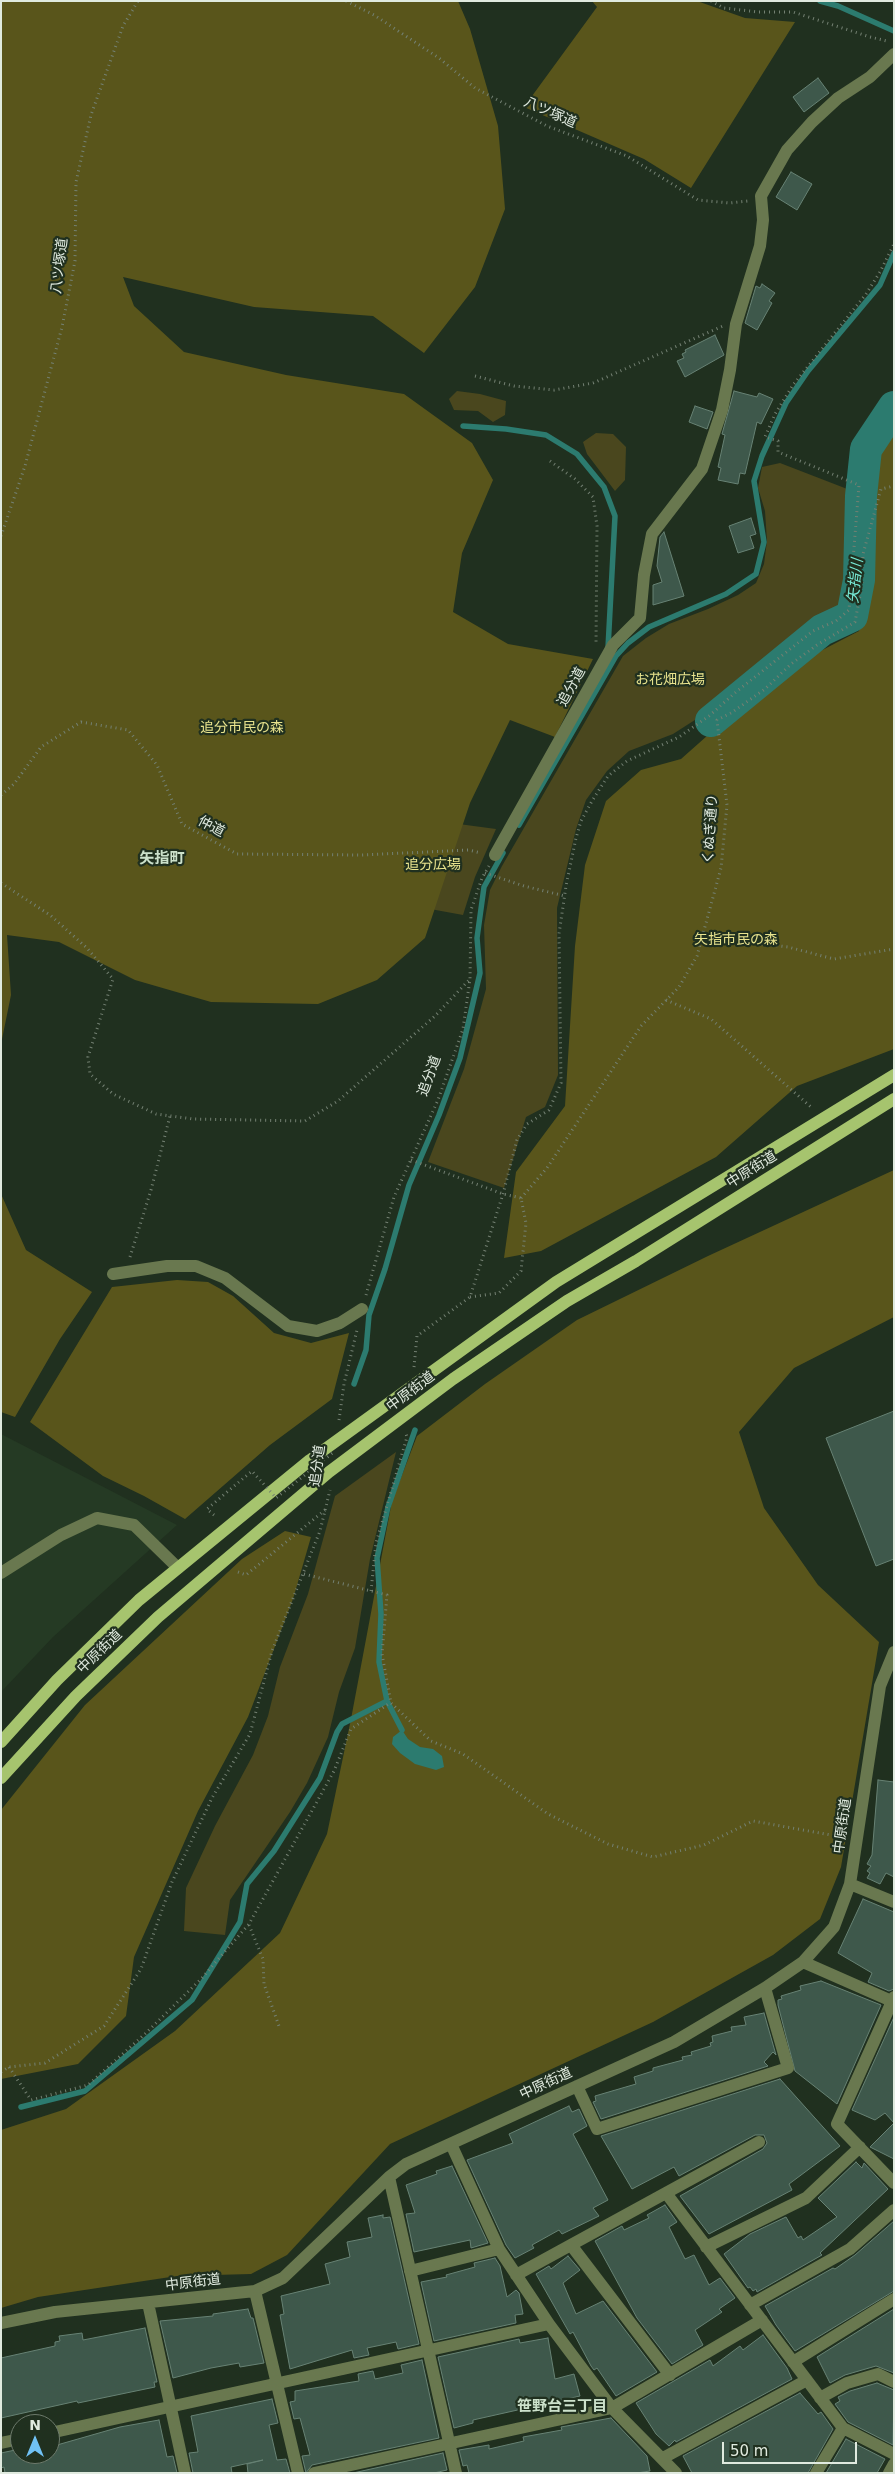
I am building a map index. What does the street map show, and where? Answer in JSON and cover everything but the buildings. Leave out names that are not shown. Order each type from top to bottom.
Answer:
[{"type":"main road","name":"中原街道","points":[[1,1742],[56,1680],[139,1600],[310,1460],[556,1282],[894,1075]]},
{"type":"main road","name":"中原街道","points":[[1,1778],[76,1696],[158,1617],[329,1472],[453,1380],[567,1301],[636,1261],[894,1098]]},
{"type":"street","points":[[736,324],[760,246],[764,220],[761,196],[787,150],[812,122],[838,98],[870,77],[894,54]]},
{"type":"street","name":"追分道","points":[[495,855],[608,652],[640,618],[644,575],[652,534],[702,469],[722,410],[736,324]]},
{"type":"street","points":[[119,1273],[167,1266],[196,1266],[224,1278],[288,1326],[317,1331],[340,1323],[362,1309]]},
{"type":"street","points":[[1,1573],[61,1536],[97,1518],[134,1525],[178,1568]]},
{"type":"street","name":"中原街道","points":[[1,2322],[55,2312],[255,2291],[283,2278],[389,2177],[406,2164],[674,2042],[765,1988],[803,1962],[834,1927],[850,1884],[880,1686],[894,1652]]},
{"type":"street","points":[[850,1884],[894,1902]]},
{"type":"street","points":[[803,1962],[893,2000],[836,2124],[894,2183]]},
{"type":"street","points":[[577,2086],[597,2130],[788,2068],[765,1988]]},
{"type":"street","points":[[516,2275],[758,2142]]},
{"type":"street","points":[[451,2144],[499,2249],[549,2324],[612,2408],[676,2473]]},
{"type":"street","points":[[706,2247],[806,2198],[860,2147]]},
{"type":"street","points":[[389,2177],[456,2473]]},
{"type":"street","points":[[666,2193],[843,2428],[894,2454]]},
{"type":"street","points":[[750,2305],[850,2249],[894,2210]]},
{"type":"street","points":[[572,2244],[670,2376]]},
{"type":"street","points":[[410,2271],[499,2249]]},
{"type":"street","points":[[255,2291],[298,2473]]},
{"type":"street","points":[[793,2362],[894,2299]]},
{"type":"street","points":[[148,2303],[185,2473]]},
{"type":"street","points":[[314,2473],[612,2408],[670,2376],[762,2320]]},
{"type":"street","points":[[60,2431],[549,2324]]},
{"type":"street","points":[[820,2398],[847,2383],[878,2374],[894,2382]]},
{"type":"street","points":[[663,2458],[807,2380]]},
{"type":"street","points":[[816,2473],[843,2428]]},
{"type":"street","points":[[889,2473],[894,2464]]},
{"type":"path","name":"八ツ塚道","points":[[1,536],[26,466],[62,327],[75,261],[76,182],[91,115],[122,26],[138,1]]},
{"type":"path","name":"八ツ塚道","points":[[346,1],[374,15],[439,58],[475,88],[547,126],[626,156],[698,200],[729,203],[746,201],[761,196]]},
{"type":"path","points":[[711,1],[724,8],[758,12],[793,12],[870,37],[894,42]]},
{"type":"path","points":[[470,1297],[503,1194],[517,1140],[526,1124],[549,1110],[561,1083],[559,934],[581,821],[608,776],[627,761],[679,737],[694,727],[813,631],[836,621],[849,610],[859,485],[778,452],[778,441],[765,437],[775,414],[792,386],[866,294],[894,244]]},
{"type":"path","points":[[475,376],[514,386],[554,390],[592,383],[719,326],[736,324]]},
{"type":"path","points":[[550,461],[575,479],[593,497],[597,526],[596,648]]},
{"type":"path","name":"くぬぎ通り","points":[[521,1198],[547,1168],[641,1026],[679,987],[697,956],[721,868],[727,806],[718,720],[765,689],[791,664],[855,622],[862,585],[864,554],[881,489],[894,486]]},
{"type":"path","name":"仲道","points":[[1,795],[14,784],[41,747],[80,722],[128,730],[156,765],[182,824],[237,854],[362,855],[468,850],[495,855]]},
{"type":"path","name":"追分道","points":[[339,1422],[344,1384],[362,1309],[394,1197],[438,1100],[463,1029],[470,979],[471,910],[485,873],[495,855]]},
{"type":"path","points":[[485,873],[524,886],[565,896]]},
{"type":"path","points":[[1,883],[50,915],[87,948],[113,979],[88,1058],[90,1074],[113,1094],[156,1114],[193,1119],[305,1121],[338,1101],[435,1016],[470,979]]},
{"type":"path","points":[[702,937],[788,947],[834,959],[894,949]]},
{"type":"path","points":[[666,1000],[711,1019],[811,1107]]},
{"type":"path","points":[[119,1273],[151,1190],[170,1116]]},
{"type":"path","points":[[411,1160],[503,1194],[521,1198],[526,1223],[521,1271],[499,1293],[470,1297],[418,1336],[414,1369]]},
{"type":"path","points":[[370,1591],[376,1543],[407,1437],[405,1429]]},
{"type":"path","name":"追分道","points":[[334,1459],[336,1441]]},
{"type":"path","points":[[214,1516],[207,1509],[252,1471],[276,1498],[335,1451]]},
{"type":"path","name":"追分道","points":[[9,2067],[45,2063],[104,2026],[141,1969],[176,1873],[212,1798],[250,1734],[272,1652],[320,1531],[330,1484]]},
{"type":"path","points":[[238,1572],[246,1575],[325,1510]]},
{"type":"path","points":[[304,1574],[387,1595],[382,1654],[390,1703],[431,1741],[463,1754],[548,1814],[608,1844],[653,1857],[704,1846],[753,1821],[856,1840]]},
{"type":"path","points":[[1,2072],[9,2067],[31,2100],[88,2085],[200,1979],[249,1924],[334,1771],[351,1729],[390,1703]]},
{"type":"path","points":[[249,1924],[263,1959],[264,1984],[279,2026]]},
{"type":"shaded area","points":[[1,1434],[177,1525],[53,1637],[1,1692]]},
{"type":"green space","name":"追分市民の森","points":[[1,1],[458,1],[470,29],[498,126],[505,209],[475,287],[424,353],[373,316],[254,307],[123,277],[134,306],[184,352],[286,375],[404,394],[472,443],[493,480],[462,553],[453,612],[508,644],[593,659],[555,737],[510,720],[470,803],[425,938],[377,980],[318,1004],[211,1002],[135,980],[59,942],[7,935],[11,995],[1,1044]]},
{"type":"green space","points":[[592,1],[697,1],[745,18],[795,22],[691,188],[644,159],[524,107],[597,7]]},
{"type":"green space","points":[[457,391],[480,394],[506,401],[505,415],[493,422],[478,411],[454,410],[449,399]]},
{"type":"green space","name":"矢指市民の森","points":[[894,421],[894,1049],[797,1086],[716,1157],[541,1251],[504,1258],[516,1172],[565,1106],[575,946],[585,865],[606,801],[641,770],[681,759],[778,673],[859,631],[875,517],[866,449]]},
{"type":"green space","points":[[596,433],[613,434],[626,447],[625,480],[615,491],[587,454],[583,442]]},
{"type":"green space","name":"お花畑広場","points":[[780,463],[855,492],[858,533],[849,591],[836,614],[801,638],[698,718],[673,734],[629,751],[607,771],[586,800],[576,829],[557,908],[558,1075],[545,1107],[526,1117],[504,1188],[428,1162],[464,1069],[486,989],[484,925],[490,890],[502,866],[623,656],[646,638],[669,624],[738,595],[756,583],[764,564],[767,541],[765,511],[758,488],[762,467]]},
{"type":"green space","name":"追分広場","points":[[429,820],[496,829],[475,877],[463,915],[403,904]]},
{"type":"green space","points":[[894,1170],[894,1317],[794,1368],[739,1432],[764,1508],[818,1585],[879,1642],[841,1867],[820,1919],[773,1955],[653,2022],[390,2144],[287,2255],[251,2274],[177,2276],[38,2297],[1,2308],[1,2130],[66,2109],[175,2031],[280,1933],[327,1834],[351,1719],[392,1501],[417,1436],[485,1384],[577,1320],[708,1256]]},
{"type":"green space","points":[[1,1194],[26,1250],[92,1292],[60,1339],[15,1417],[1,1412]]},
{"type":"green space","points":[[177,1280],[208,1282],[233,1296],[274,1333],[311,1343],[349,1333],[332,1399],[270,1445],[185,1519],[103,1476],[30,1422],[112,1287]]},
{"type":"green space","points":[[396,1452],[370,1559],[355,1648],[339,1692],[328,1737],[307,1783],[290,1812],[230,1900],[225,1935],[184,1931],[186,1888],[215,1826],[253,1755],[268,1716],[280,1667],[308,1594],[335,1496]]},
{"type":"green space","points":[[285,1531],[311,1537],[293,1599],[248,1717],[198,1811],[134,1957],[126,2016],[78,2064],[1,2079],[1,1810],[85,1705],[242,1559]]},
{"type":"water","points":[[402,1730],[408,1739],[420,1747],[433,1749],[442,1756],[444,1767],[436,1770],[415,1764],[400,1753],[392,1744],[393,1737]]},
{"type":"waterway","points":[[820,1],[838,6],[894,31]]},
{"type":"waterway","points":[[519,825],[616,656],[628,643],[649,627],[726,594],[756,574],[764,542],[754,481],[762,456],[786,403],[808,371],[880,285],[894,253]]},
{"type":"waterway","name":"矢指川","points":[[711,721],[822,630],[852,616],[859,580],[861,496],[866,449],[894,407]]},
{"type":"waterway","points":[[463,426],[506,429],[546,435],[577,454],[604,487],[615,516],[608,648]]},
{"type":"waterway","points":[[354,1384],[366,1350],[369,1315],[385,1269],[409,1185],[439,1115],[460,1058],[480,973],[477,938],[484,887],[503,853]]},
{"type":"waterway","points":[[21,2107],[85,2091],[192,2000],[240,1922],[247,1884],[274,1851],[320,1778],[337,1732],[342,1724],[387,1701],[379,1662],[381,1614],[377,1558],[388,1507],[415,1430]]},
{"type":"waterway","points":[[387,1701],[402,1730]]},
{"type":"district","name":"矢指町","points":[[162,859]]},
{"type":"district","name":"笹野台三丁目","points":[[562,2407]]}]
